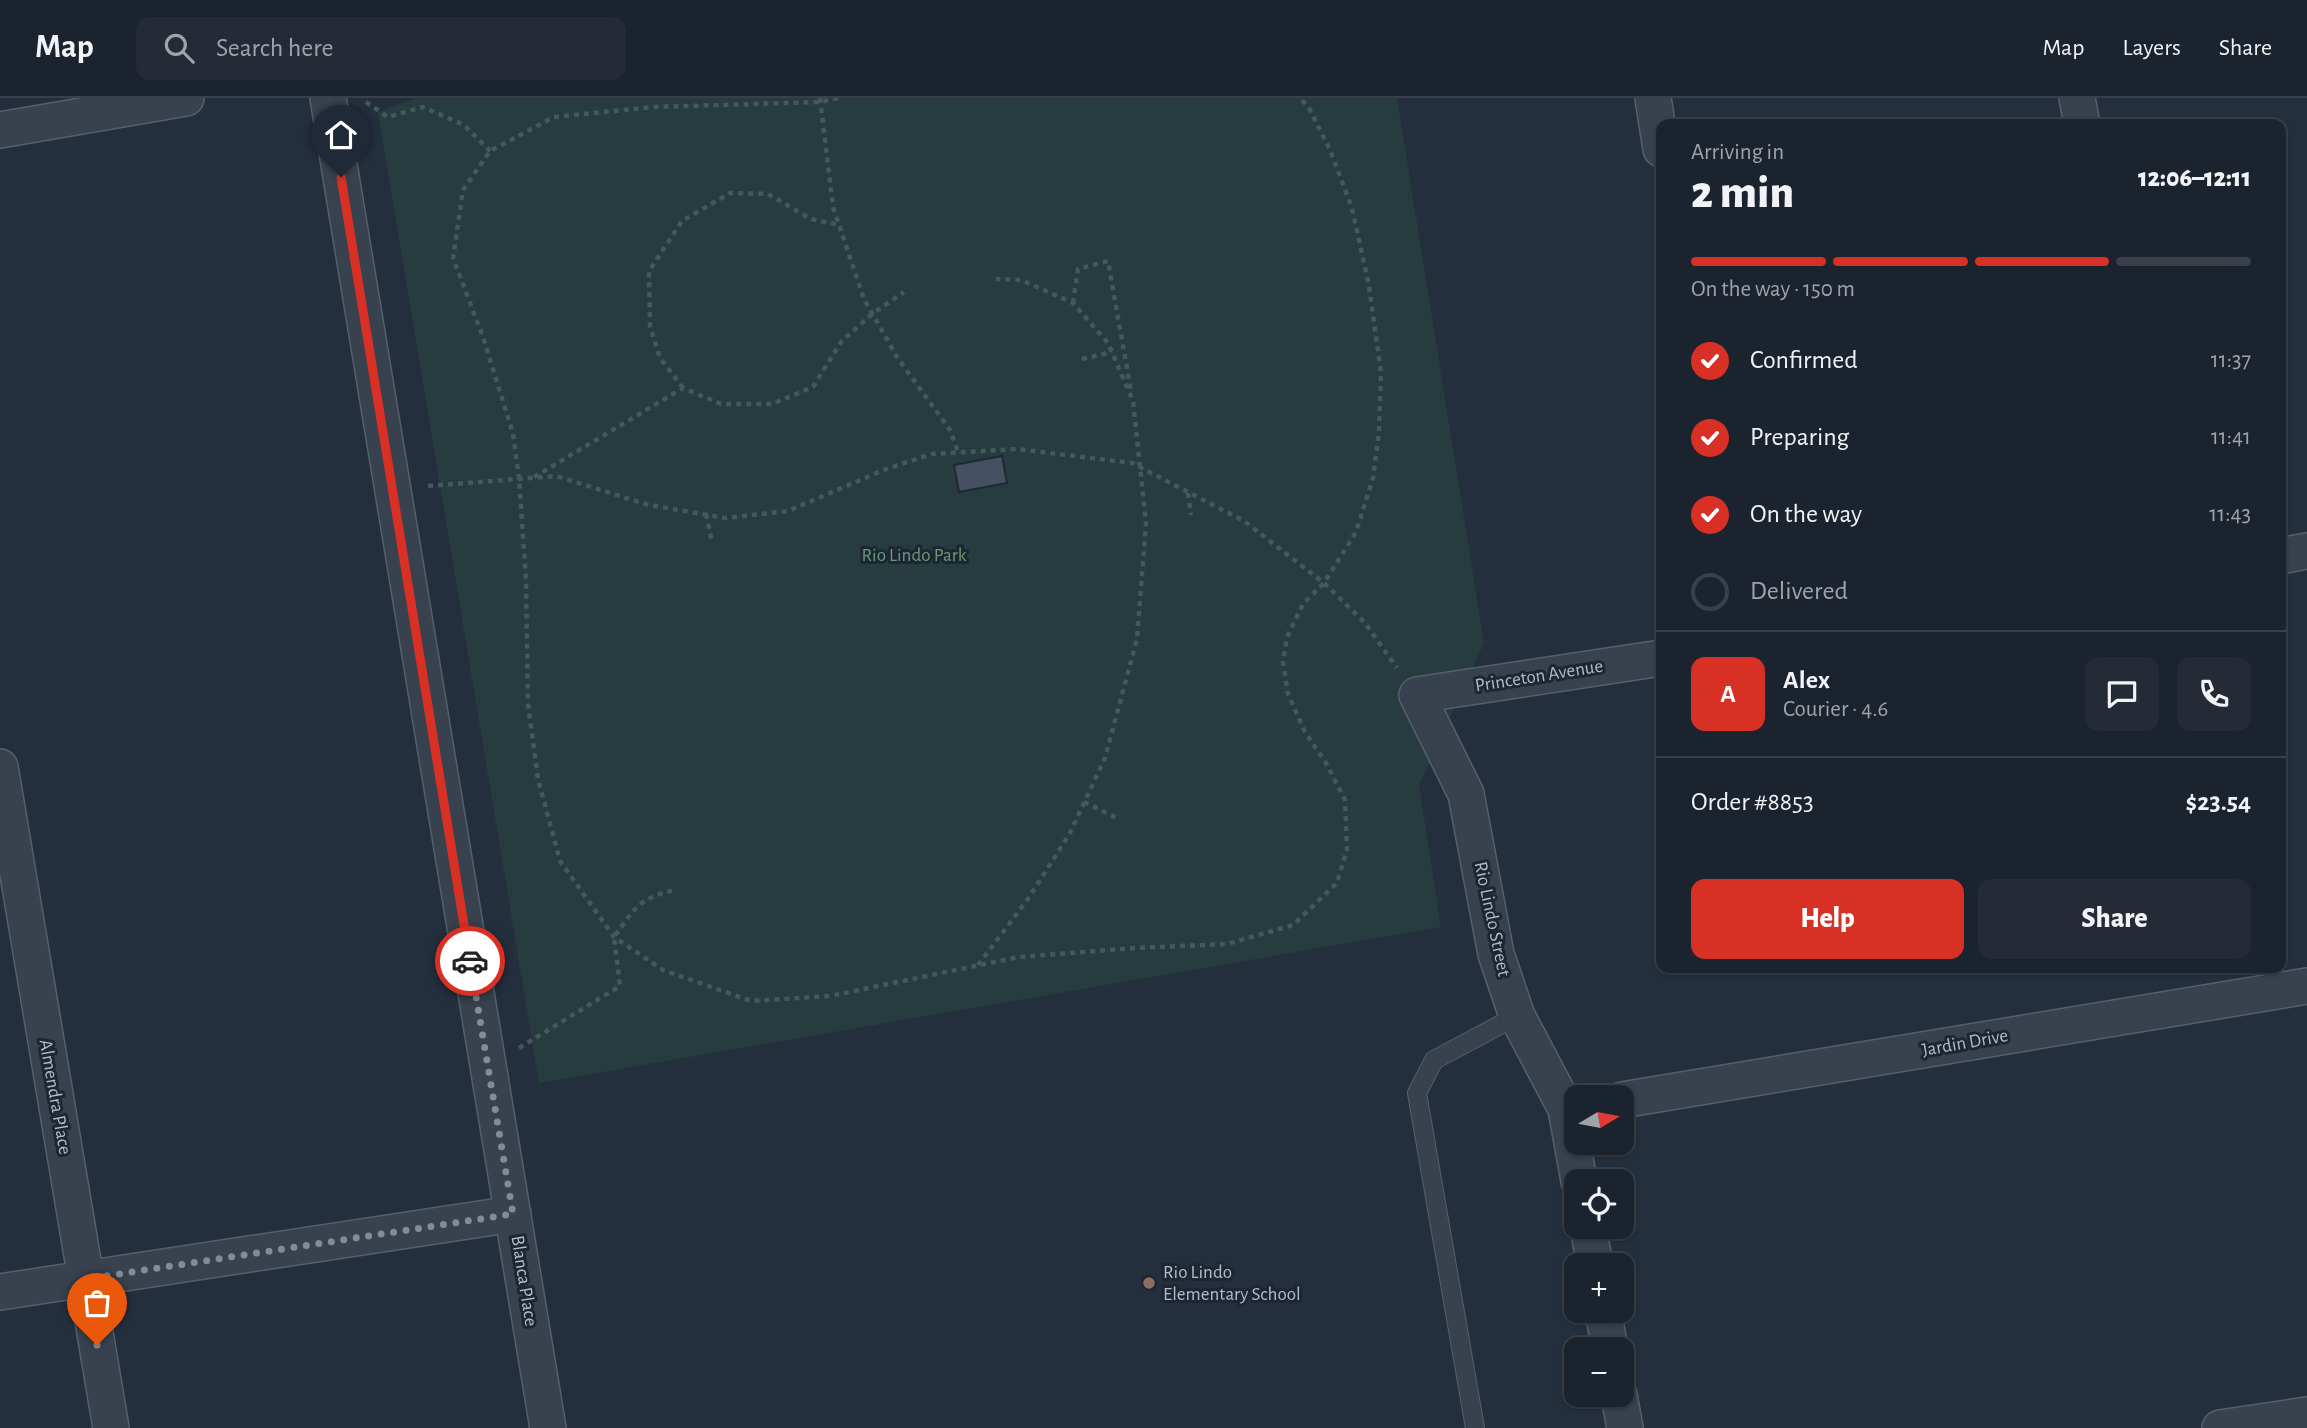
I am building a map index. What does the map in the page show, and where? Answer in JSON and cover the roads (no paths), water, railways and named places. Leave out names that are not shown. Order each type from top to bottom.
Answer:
[{"type":"street","points":[[0,130],[186,98]]},
{"type":"street","name":"Blanca Place","points":[[328,98],[548,1428]]},
{"type":"street","points":[[1653,98],[1656,119]]},
{"type":"street","points":[[2077,98],[2080,119]]},
{"type":"street","points":[[2286,554],[2307,551]]},
{"type":"street","name":"Princeton Avenue","points":[[1417,695],[1656,659]]},
{"type":"street","name":"Rio Lindo Street","points":[[1417,695],[1466,794],[1496,954],[1517,1016],[1564,1096]]},
{"type":"street","name":"Almendra Place","points":[[0,767],[111,1428]]},
{"type":"street","name":"Jardin Drive","points":[[1634,1098],[2307,986]]},
{"type":"street","points":[[0,1292],[513,1214]]},
{"type":"street","points":[[1621,1407],[1625,1428]]},
{"type":"street","points":[[2220,1428],[2307,1415]]},
{"type":"lane","points":[[1475,1428],[1417,1093],[1434,1060],[1517,1016]]},
{"type":"place","name":"Rio Lindo Elementary School","points":[[1149,1283]]},
{"type":"park label","name":"Rio Lindo Park","points":[[914,555]]}]
